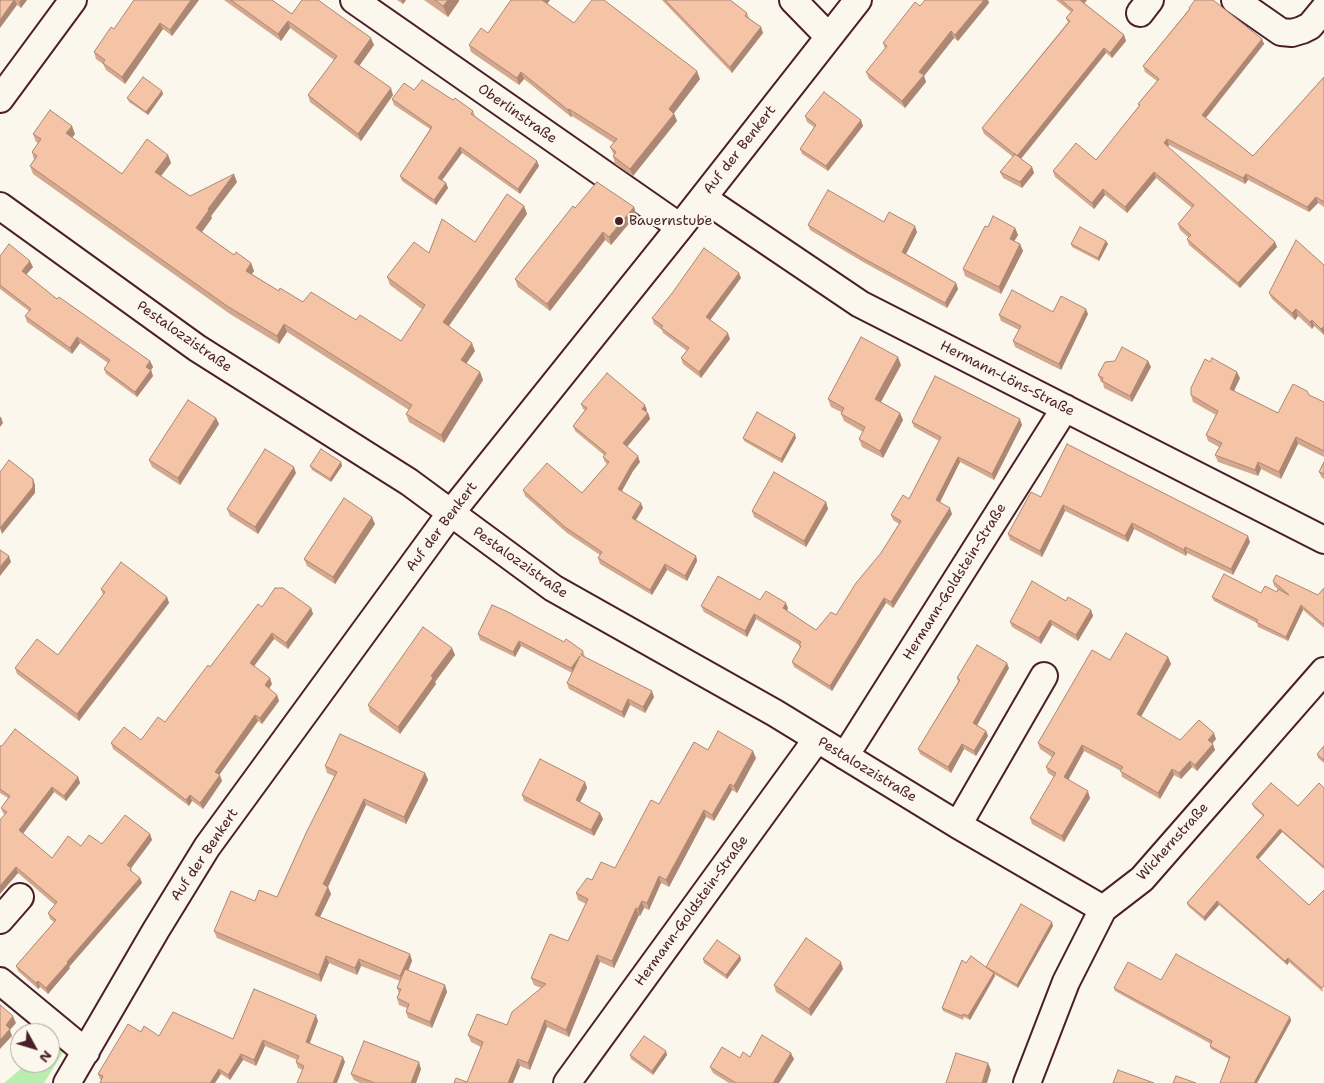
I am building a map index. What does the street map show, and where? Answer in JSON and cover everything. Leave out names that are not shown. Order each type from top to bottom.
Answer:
[{"type":"street","points":[[0,99],[72,0]]},
{"type":"street","name":"Oberlinstraße","points":[[354,0],[680,227]]},
{"type":"street","points":[[793,0],[829,36]]},
{"type":"street","name":"Auf der Benkert","points":[[67,1083],[156,930],[207,847],[450,514],[680,227],[858,0]]},
{"type":"street","points":[[1235,0],[1281,32],[1292,33],[1310,26],[1324,9]]},
{"type":"street","name":"Hermann-Löns-Straße","points":[[703,198],[860,304],[1324,540]]},
{"type":"street","name":"Pestalozzistraße","points":[[0,206],[197,348],[409,482],[552,588],[775,713],[958,825],[1103,909]]},
{"type":"street","name":"Hermann-Goldstein-Straße","points":[[845,756],[1065,408]]},
{"type":"street","name":"Wichernstraße","points":[[1027,1083],[1066,982],[1103,909],[1142,879],[1324,671]]},
{"type":"street","points":[[958,825],[1044,676]]},
{"type":"street","name":"Hermann-Goldstein-Straße","points":[[567,1083],[817,739]]},
{"type":"street","points":[[0,920],[20,897]]},
{"type":"street","points":[[0,981],[86,1052]]},
{"type":"green space","points":[[60,1048],[64,1051],[60,1057]]},
{"type":"green space","points":[[16,1073],[50,1073],[44,1083],[4,1083]]},
{"type":"building","points":[[0,0],[14,0],[0,20]]},
{"type":"building","points":[[134,0],[191,0],[170,30],[160,23],[122,77],[103,63],[105,60],[94,52],[111,27],[114,29]]},
{"type":"building","points":[[231,0],[272,0],[292,14],[302,0],[318,0],[371,38],[354,62],[391,88],[358,134],[308,95],[337,56],[288,21],[278,34]]},
{"type":"building","points":[[435,0],[448,0],[443,6]]},
{"type":"building","points":[[511,0],[542,0],[574,23],[592,0],[604,0],[697,71],[669,109],[674,114],[630,169],[613,156],[616,152],[610,147],[617,139],[568,110],[521,72],[517,78],[469,45],[481,28],[488,33]]},
{"type":"building","points":[[665,0],[730,0],[747,13],[745,16],[761,27],[730,67]]},
{"type":"building","points":[[925,0],[984,0],[955,35],[951,31],[919,72],[924,75],[902,101],[866,72],[887,46],[883,43],[915,2],[920,6]]},
{"type":"building","points":[[1061,0],[1080,0],[1124,35],[1110,53],[1104,48],[1017,156],[982,128],[1070,21],[1066,18],[1073,10]]},
{"type":"building","points":[[1195,0],[1213,0],[1262,39],[1202,115],[1253,156],[1324,77],[1324,202],[1316,197],[1307,207],[1246,174],[1243,178],[1167,139],[1164,143],[1275,242],[1238,283],[1187,239],[1191,235],[1178,224],[1194,205],[1154,172],[1125,207],[1103,189],[1092,203],[1053,171],[1076,143],[1096,160],[1159,79],[1143,66],[1190,9]]},
{"type":"building","points":[[143,77],[162,91],[146,112],[127,98]]},
{"type":"building","points":[[422,80],[453,100],[455,98],[473,111],[471,114],[537,161],[518,189],[460,147],[438,178],[446,183],[434,200],[400,176],[432,127],[392,99],[404,83],[414,90]]},
{"type":"building","points":[[824,92],[861,120],[826,166],[800,149],[816,125],[805,116]]},
{"type":"building","points":[[50,110],[72,126],[66,133],[122,174],[147,139],[168,155],[155,172],[190,196],[234,174],[196,228],[234,255],[236,252],[251,263],[246,271],[279,291],[280,288],[303,302],[311,292],[356,320],[360,315],[401,341],[425,305],[387,277],[414,242],[429,253],[442,219],[475,242],[507,194],[524,206],[443,322],[472,343],[461,360],[480,372],[441,435],[406,414],[412,405],[284,324],[277,336],[227,306],[30,166],[37,156],[32,152],[41,139],[33,134]]},
{"type":"building","points":[[1015,154],[1032,167],[1020,182],[1000,172]]},
{"type":"building","points":[[597,182],[634,207],[609,237],[603,232],[547,304],[515,279],[573,206],[575,208]]},
{"type":"building","points":[[828,190],[884,222],[889,212],[915,226],[902,252],[956,283],[945,303],[861,257],[808,225]]},
{"type":"building","points":[[993,216],[1015,228],[1010,239],[1020,244],[999,287],[963,269],[985,226],[988,227]]},
{"type":"building","points":[[1080,227],[1106,241],[1098,258],[1071,244]]},
{"type":"building","points":[[1296,240],[1324,265],[1324,327],[1321,329],[1296,309],[1292,313],[1269,293]]},
{"type":"building","points":[[9,244],[30,261],[22,271],[57,299],[59,297],[150,361],[146,367],[151,370],[135,392],[104,369],[110,360],[77,337],[70,348],[25,316],[31,309],[0,285],[0,256]]},
{"type":"building","points":[[704,248],[739,273],[706,317],[728,333],[699,372],[681,358],[689,348],[661,328],[663,326],[652,318]]},
{"type":"building","points":[[1012,290],[1053,312],[1061,296],[1086,309],[1059,364],[1013,341],[1021,326],[999,315]]},
{"type":"building","points":[[861,337],[898,357],[875,399],[900,413],[880,451],[859,439],[865,427],[841,414],[844,408],[828,399]]},
{"type":"building","points":[[1122,347],[1148,361],[1130,396],[1102,381],[1103,378],[1098,375],[1105,362],[1115,361]]},
{"type":"building","points":[[1212,358],[1237,372],[1230,389],[1278,413],[1293,384],[1324,402],[1324,451],[1296,437],[1279,472],[1258,462],[1255,470],[1215,455],[1222,443],[1206,435],[1218,411],[1191,395],[1191,388],[1205,359],[1210,362]]},
{"type":"building","points":[[607,373],[645,405],[642,409],[648,413],[623,443],[638,456],[618,489],[641,503],[632,518],[696,556],[685,576],[665,564],[650,590],[598,558],[602,552],[565,527],[523,490],[547,463],[582,493],[609,462],[603,457],[606,453],[573,426],[587,408],[581,404]]},
{"type":"building","points":[[935,376],[1020,419],[992,474],[958,457],[936,500],[950,508],[891,602],[884,598],[830,686],[792,662],[801,646],[799,645],[801,642],[754,614],[745,631],[701,606],[718,576],[760,600],[766,591],[786,603],[783,608],[816,630],[831,612],[836,615],[856,583],[881,553],[901,521],[891,515],[903,495],[909,499],[941,437],[912,422]]},
{"type":"building","points":[[188,400],[216,418],[178,478],[149,460]]},
{"type":"building","points":[[757,412],[795,434],[781,459],[743,438]]},
{"type":"building","points":[[1067,444],[1248,536],[1231,569],[1185,547],[1184,550],[1132,523],[1125,536],[1063,505],[1040,551],[1008,534],[1031,492],[1041,497]]},
{"type":"building","points":[[265,449],[294,467],[255,527],[227,509]]},
{"type":"building","points":[[321,449],[341,462],[330,479],[310,466]]},
{"type":"building","points":[[9,460],[33,479],[33,487],[0,528],[0,472]]},
{"type":"building","points":[[1324,462],[1324,474],[1319,472]]},
{"type":"building","points":[[774,472],[826,502],[804,541],[752,511]]},
{"type":"building","points":[[344,498],[372,517],[333,577],[304,559]]},
{"type":"building","points":[[0,550],[9,556],[0,567]]},
{"type":"building","points":[[121,562],[167,597],[77,714],[15,668],[37,639],[58,655],[105,592],[101,589]]},
{"type":"building","points":[[1224,574],[1261,593],[1265,586],[1277,592],[1278,589],[1289,595],[1273,581],[1276,575],[1318,595],[1324,588],[1324,624],[1301,605],[1286,637],[1256,622],[1258,620],[1212,597]]},
{"type":"building","points":[[1032,581],[1066,601],[1068,597],[1091,610],[1076,635],[1050,620],[1039,638],[1010,622]]},
{"type":"building","points":[[275,588],[283,588],[311,608],[286,643],[272,633],[250,663],[270,678],[265,685],[277,695],[260,718],[255,715],[215,772],[220,775],[200,803],[190,795],[186,800],[111,743],[124,727],[141,740],[158,717],[165,722],[208,665],[210,667],[258,604],[262,607]]},
{"type":"building","points":[[492,605],[564,642],[566,639],[583,651],[581,655],[652,691],[643,707],[628,699],[622,712],[567,683],[580,656],[571,668],[519,641],[513,652],[478,634]]},
{"type":"building","points":[[423,627],[452,648],[431,676],[433,678],[398,727],[368,705]]},
{"type":"building","points":[[1126,633],[1168,657],[1137,714],[1180,740],[1199,720],[1214,733],[1208,740],[1213,744],[1195,765],[1190,761],[1179,773],[1172,769],[1158,793],[1120,771],[1123,767],[1082,745],[1064,777],[1088,791],[1062,836],[1030,818],[1056,773],[1046,767],[1055,753],[1038,743],[1092,650],[1110,660]]},
{"type":"building","points":[[977,645],[1007,663],[973,723],[986,731],[974,751],[962,744],[948,767],[918,749],[960,680],[957,678]]},
{"type":"building","points":[[15,729],[78,777],[64,796],[52,787],[19,830],[52,858],[68,836],[81,846],[89,835],[102,844],[125,815],[150,834],[127,865],[140,878],[46,988],[38,981],[36,983],[16,966],[56,920],[48,913],[57,902],[16,867],[0,886],[0,820],[7,812],[1,808],[10,796],[0,789],[0,746]]},
{"type":"building","points":[[718,731],[753,751],[734,786],[730,784],[712,815],[704,810],[666,880],[659,876],[647,903],[642,901],[638,909],[636,908],[612,961],[597,955],[566,1030],[545,1020],[528,1063],[518,1059],[508,1083],[454,1083],[456,1078],[467,1082],[483,1042],[468,1035],[477,1014],[507,1025],[512,1012],[546,984],[531,978],[550,934],[568,941],[588,899],[576,893],[587,878],[592,880],[601,862],[615,868],[651,800],[659,804],[694,742],[708,750]]},
{"type":"building","points":[[340,734],[425,773],[404,817],[364,799],[323,884],[328,887],[315,915],[410,954],[400,976],[359,959],[355,968],[326,956],[319,975],[214,931],[231,891],[255,901],[259,890],[277,897],[307,831],[337,772],[325,766]]},
{"type":"building","points":[[1324,746],[1324,760],[1317,754]]},
{"type":"building","points":[[540,759],[585,782],[576,800],[600,813],[591,830],[522,795]]},
{"type":"building","points":[[1271,783],[1298,806],[1319,783],[1324,788],[1324,867],[1280,829],[1256,857],[1309,905],[1324,890],[1324,986],[1322,988],[1288,958],[1285,961],[1217,901],[1204,917],[1187,903],[1264,815],[1252,804]]},
{"type":"building","points":[[1021,904],[1052,922],[1017,985],[986,967]]},
{"type":"building","points":[[806,938],[841,962],[809,1009],[774,985]]},
{"type":"building","points":[[717,940],[740,956],[726,975],[703,959]]},
{"type":"building","points":[[1176,954],[1290,1017],[1254,1083],[1220,1083],[1230,1057],[1210,1046],[1212,1041],[1114,988],[1128,962],[1161,980]]},
{"type":"building","points":[[971,956],[994,973],[968,1016],[963,1014],[962,1016],[942,1008],[962,960],[966,963]]},
{"type":"building","points":[[405,969],[445,985],[430,1022],[406,1012],[409,1004],[397,998],[401,989],[397,988]]},
{"type":"building","points":[[254,989],[316,1015],[306,1042],[343,1057],[333,1083],[297,1083],[304,1066],[296,1062],[299,1056],[263,1040],[254,1060],[241,1054],[228,1075],[219,1069],[210,1083],[100,1083],[103,1076],[98,1074],[128,1024],[141,1032],[144,1026],[159,1036],[173,1012],[233,1039]]},
{"type":"building","points":[[0,1005],[13,1016],[6,1025],[10,1029],[0,1040]]},
{"type":"building","points":[[762,1035],[791,1053],[773,1083],[736,1083],[710,1067],[722,1047],[740,1058],[743,1052],[750,1057]]},
{"type":"building","points":[[644,1036],[666,1051],[652,1071],[630,1055]]},
{"type":"building","points":[[364,1041],[419,1062],[411,1083],[375,1083],[351,1074]]},
{"type":"building","points":[[956,1053],[988,1063],[982,1083],[946,1083]]},
{"type":"building","points":[[1118,1070],[1154,1083],[1113,1083]]},
{"type":"building","points":[[1176,1076],[1196,1083],[1173,1083]]},
{"type":"place","name":"Bauernstube","points":[[619,221]]}]
